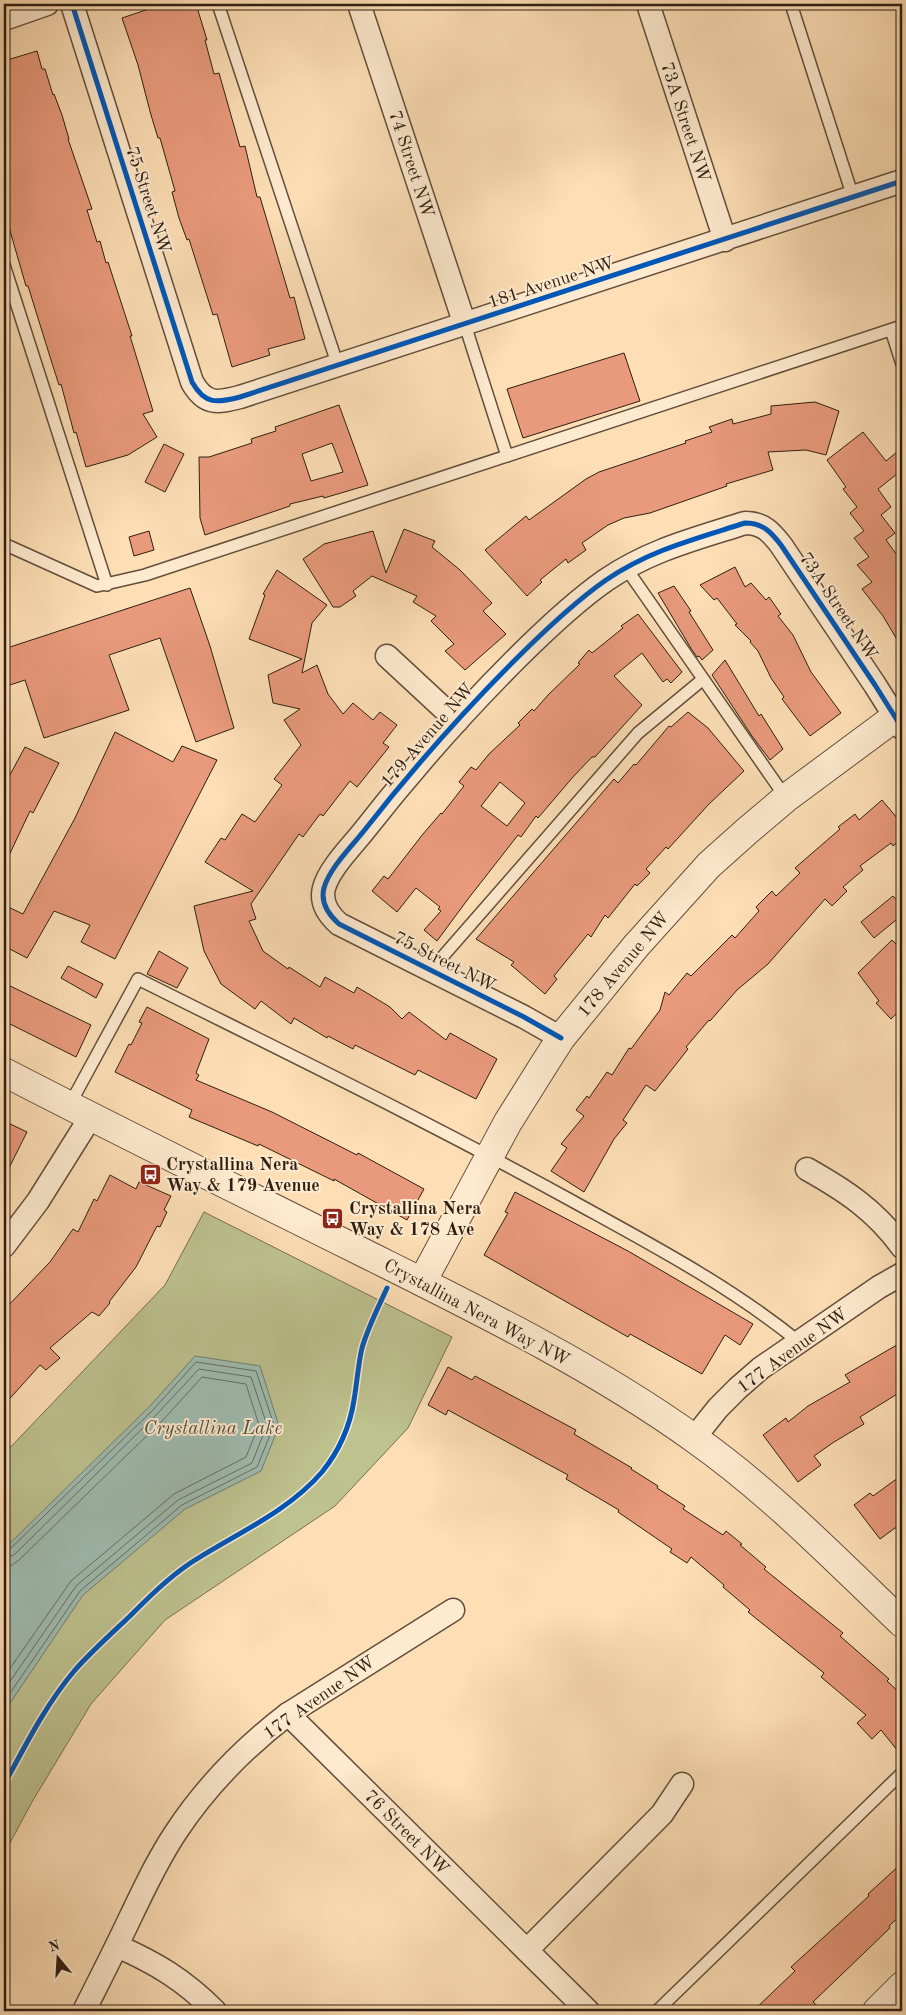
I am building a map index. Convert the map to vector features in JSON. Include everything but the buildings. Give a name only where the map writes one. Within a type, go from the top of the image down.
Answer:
[{"type":"street","points":[[4,19],[47,4]]},
{"type":"street","name":"75 Street NW","points":[[72,4],[192,382],[206,400]]},
{"type":"street","name":"74 Street NW","points":[[359,4],[465,325]]},
{"type":"street","name":"73A Street NW","points":[[648,4],[725,240]]},
{"type":"street","name":"181 Avenue NW","points":[[206,400],[223,401],[240,397],[902,182]]},
{"type":"street","name":"179 Avenue NW","points":[[324,902],[324,889],[330,876],[379,811],[493,682],[553,623],[605,581],[664,548],[745,524],[754,523],[765,527]]},
{"type":"street","name":"73A Street NW","points":[[765,527],[787,553],[900,719]]},
{"type":"street","points":[[387,656],[457,721]]},
{"type":"street","name":"178 Avenue NW","points":[[422,1282],[508,1122],[562,1038],[636,946],[709,866],[786,798],[900,719]]},
{"type":"street","name":"75 Street NW","points":[[324,902],[329,914],[339,924],[562,1038]]},
{"type":"street","name":"Crystallina Nera Way NW","points":[[4,1072],[80,1112],[422,1282],[605,1380],[694,1438],[737,1470],[898,1612]]},
{"type":"street","points":[[4,1246],[38,1201],[80,1112]]},
{"type":"street","points":[[807,1169],[845,1190],[866,1207],[902,1247]]},
{"type":"street","name":"177 Avenue NW","points":[[694,1438],[738,1388],[761,1368],[879,1287],[902,1274]]},
{"type":"street","name":"177 Avenue NW","points":[[84,2011],[154,1868],[176,1832],[202,1798],[234,1763],[266,1731],[288,1714],[453,1610]]},
{"type":"street","name":"76 Street NW","points":[[288,1714],[588,2011]]},
{"type":"street","points":[[527,1950],[662,1814],[682,1784]]},
{"type":"street","points":[[116,1946],[147,1959],[174,1975],[215,2011]]},
{"type":"street","points":[[876,2011],[902,1986]]},
{"type":"lane","points":[[218,4],[338,366]]},
{"type":"lane","points":[[791,4],[853,197]]},
{"type":"lane","points":[[4,265],[107,585]]},
{"type":"lane","points":[[465,325],[507,456]]},
{"type":"lane","points":[[4,544],[97,586],[107,585],[145,575],[902,326]]},
{"type":"lane","points":[[891,330],[902,364]]},
{"type":"lane","points":[[626,568],[702,680],[786,798]]},
{"type":"lane","points":[[430,970],[638,733],[702,680]]},
{"type":"lane","points":[[80,1112],[138,979],[490,1155],[685,1263],[768,1317],[799,1342]]},
{"type":"lane","points":[[657,2011],[902,1773]]},
{"type":"green space","points":[[204,1212],[452,1337],[408,1428],[335,1506],[165,1620],[91,1704],[32,1802],[4,1854],[4,1454],[165,1285]]},
{"type":"water","name":"Crystallina Lake","points":[[195,1356],[260,1366],[279,1426],[261,1471],[185,1509],[83,1595],[4,1712],[4,1549],[150,1406]]},
{"type":"cycle path","points":[[72,4],[192,382],[202,395],[212,400],[218,401],[240,397],[902,181]]},
{"type":"cycle path","points":[[561,1038],[524,1017],[339,924],[326,908],[323,899],[324,888],[335,866],[418,765],[495,680],[559,618],[606,580],[639,561],[673,546],[745,523],[751,523],[770,532],[781,545],[902,728]]},
{"type":"cycle path","points":[[4,1785],[36,1726],[64,1683],[95,1649],[173,1576],[206,1553],[293,1500],[322,1472],[334,1456],[347,1429],[362,1348],[387,1288]]},
{"type":"place","name":"Crystallina Nera Way & 179 Avenue","points":[[150,1174]]},
{"type":"place","name":"Crystallina Nera Way & 178 Ave","points":[[333,1218]]}]
